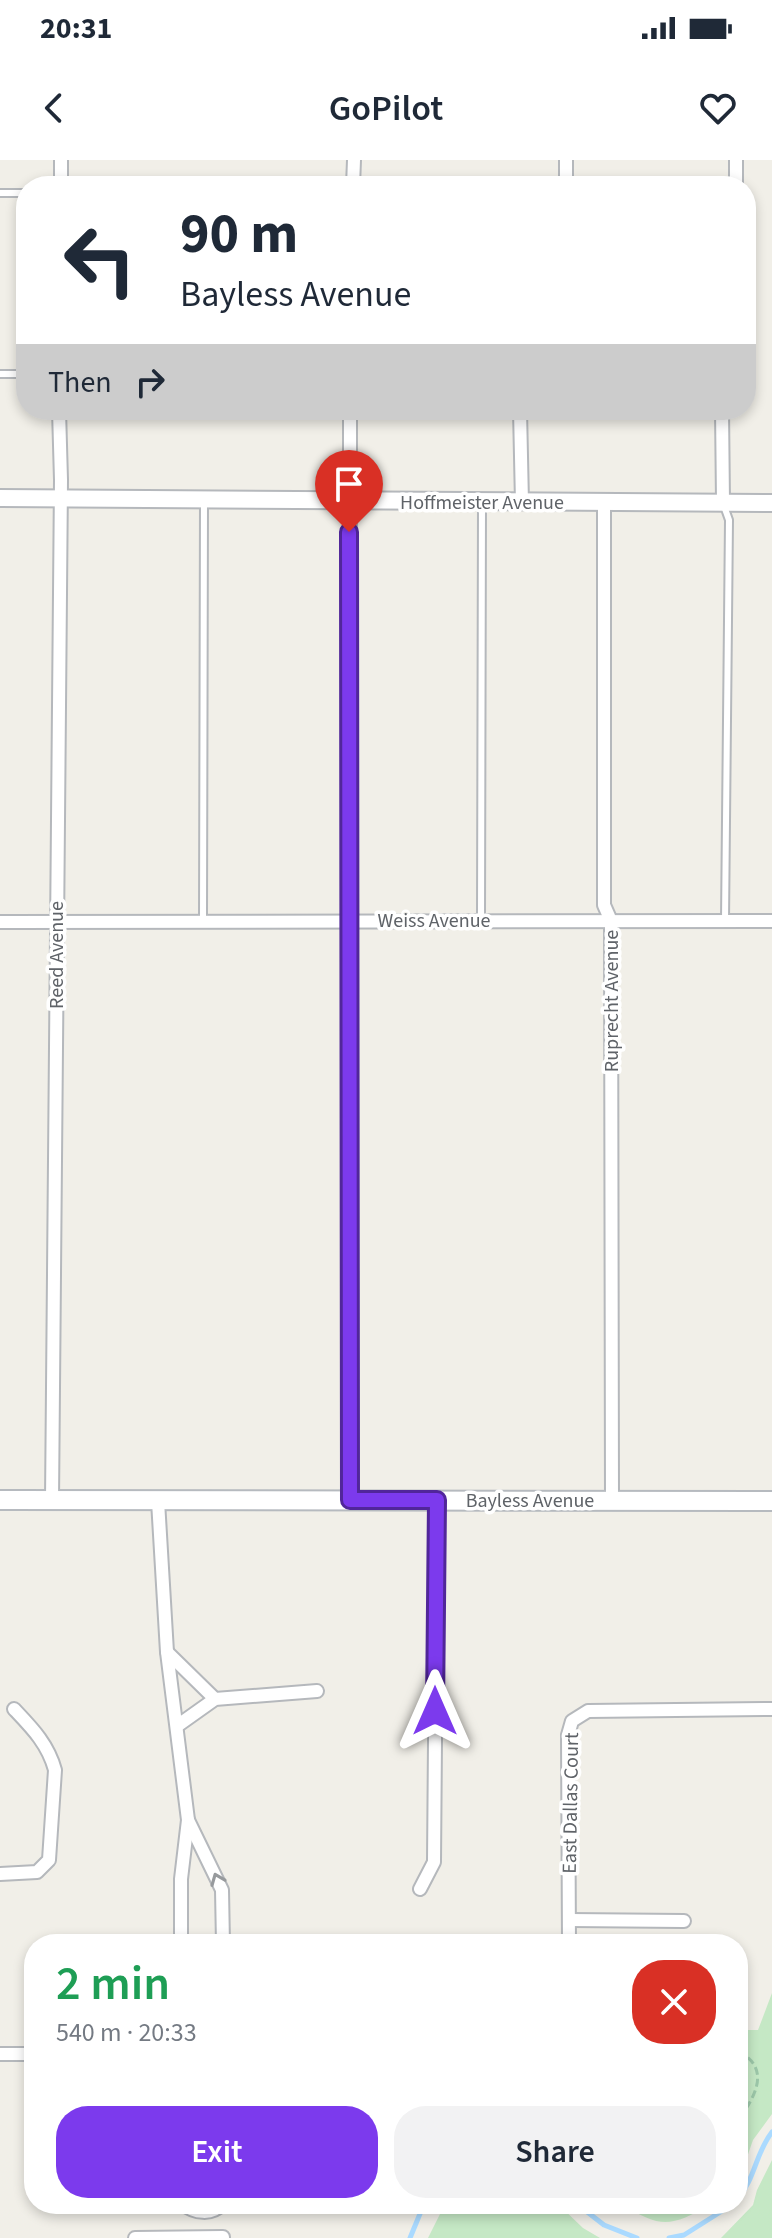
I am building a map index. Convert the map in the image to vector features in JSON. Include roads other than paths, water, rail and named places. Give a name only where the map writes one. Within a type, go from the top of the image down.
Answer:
[{"type":"main road","name":"Bayless Avenue","points":[[0,1500],[772,1501]]},
{"type":"street","name":"Reed Avenue","points":[[52,1501],[59,420]]},
{"type":"street","points":[[350,420],[350,1500]]},
{"type":"street","points":[[520,420],[522,503]]},
{"type":"street","points":[[722,420],[723,502]]},
{"type":"street","name":"Hoffmeister Avenue","points":[[0,498],[772,503]]},
{"type":"street","name":"Ruprecht Avenue","points":[[604,502],[604,905],[611,921],[612,1500]]},
{"type":"street","name":"Weiss Avenue","points":[[0,922],[772,921]]},
{"type":"street","points":[[420,1889],[434,1862],[437,1500]]},
{"type":"street","points":[[158,1501],[167,1652],[188,1820],[181,1879],[181,1934]]},
{"type":"street","points":[[167,1652],[215,1699]]},
{"type":"street","points":[[177,1726],[215,1699],[317,1691]]},
{"type":"street","points":[[0,1874],[29,1874],[45,1867],[51,1852],[55,1770],[48,1748],[14,1709]]},
{"type":"street","name":"East Dallas Court","points":[[569,1934],[568,1735],[572,1721],[588,1711],[772,1709]]},
{"type":"street","points":[[188,1820],[222,1890],[223,1934]]},
{"type":"street","points":[[569,1920],[684,1921]]},
{"type":"street","points":[[0,2054],[24,2054]]},
{"type":"street","points":[[135,2238],[223,2237]]},
{"type":"lane","points":[[203,923],[204,500]]},
{"type":"lane","points":[[723,502],[729,520],[725,921]]},
{"type":"lane","points":[[481,920],[482,503]]},
{"type":"waterway","points":[[748,2182],[772,2132]]},
{"type":"waterway","points":[[410,2238],[420,2214]]},
{"type":"waterway","points":[[590,2214],[604,2225],[637,2238]]},
{"type":"waterway","points":[[669,2238],[684,2235],[717,2214]]}]
